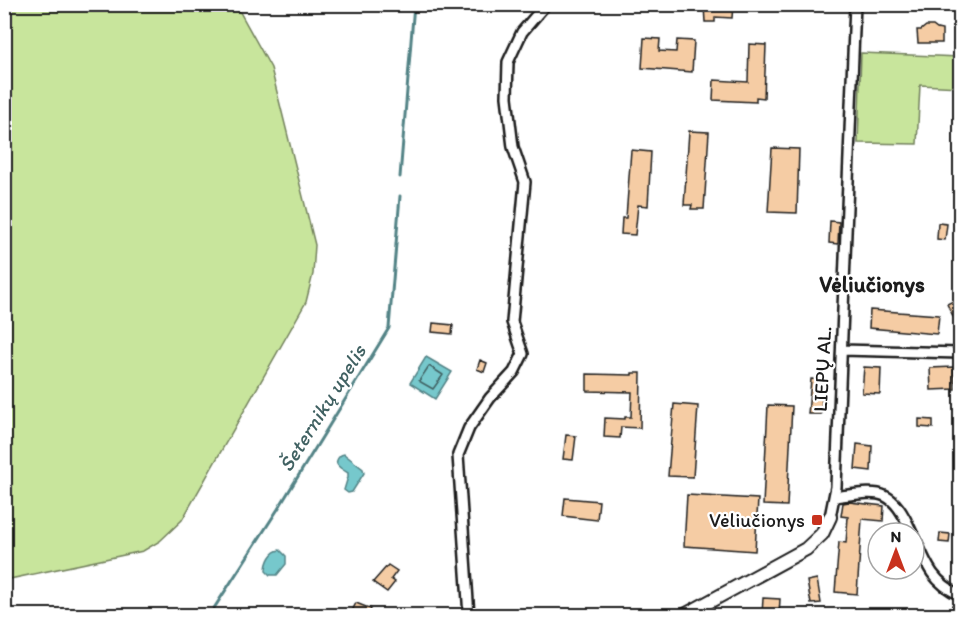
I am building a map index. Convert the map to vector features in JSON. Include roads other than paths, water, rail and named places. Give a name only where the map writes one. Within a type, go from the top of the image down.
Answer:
[{"type":"main road","name":"LIEPŲ AL.","points":[[682,615],[806,549],[822,534],[830,517]]},
{"type":"street","points":[[469,615],[458,455],[469,428],[490,398],[514,372],[523,354],[512,322],[525,182],[513,147],[507,97],[508,62],[522,32],[546,4]]},
{"type":"street","name":"LIEPŲ AL.","points":[[830,517],[834,497],[842,350],[855,4]]},
{"type":"street","points":[[842,350],[960,353]]},
{"type":"street","points":[[834,497],[879,494],[889,498],[903,511],[907,521]]},
{"type":"street","points":[[926,562],[939,582],[960,595]]},
{"type":"water","points":[[426,357],[452,372],[435,399],[410,383]]},
{"type":"water","points":[[344,454],[363,469],[364,473],[352,492],[348,493],[344,490],[348,473],[337,463],[338,458]]},
{"type":"water","points":[[280,550],[286,556],[286,564],[277,575],[270,575],[266,571],[268,561],[274,552]]},
{"type":"waterway","name":"Šeternikų upelis","points":[[400,177],[414,4]]},
{"type":"waterway","name":"Šeternikų upelis","points":[[209,616],[278,509],[389,328],[400,196]]},
{"type":"place","name":"Vėliučionys","points":[[817,520]]},
{"type":"district","name":"Vėliučionys","points":[[872,284]]}]
